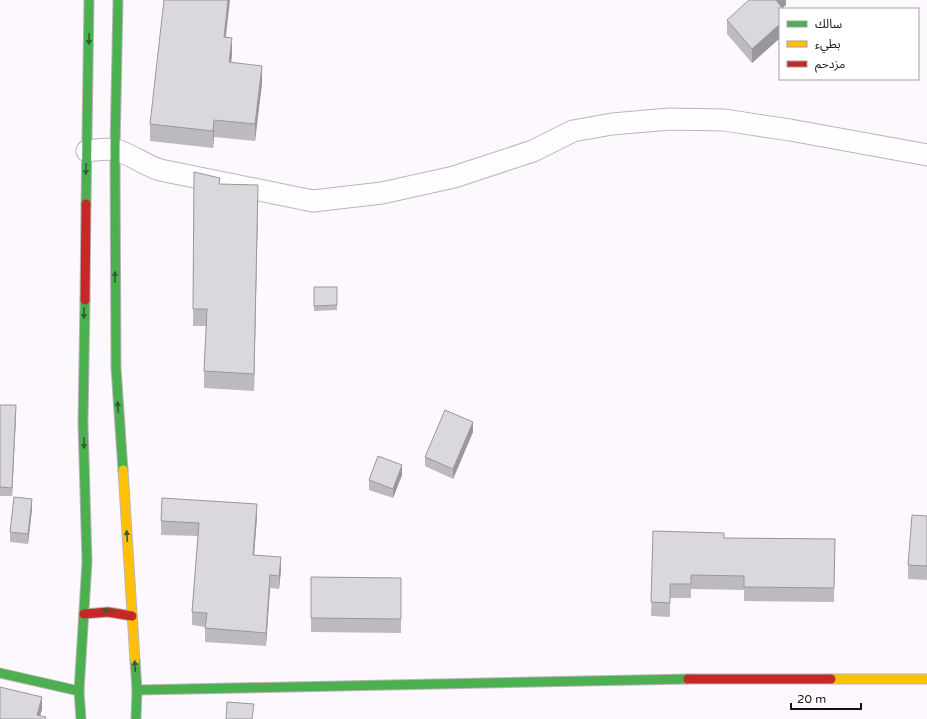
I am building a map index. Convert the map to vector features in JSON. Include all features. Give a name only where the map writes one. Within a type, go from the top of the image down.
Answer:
[{"type":"main road","points":[[82,719],[79,691],[87,562],[87,151],[89,0]]},
{"type":"main road","points":[[118,0],[112,368],[132,616],[137,690],[136,719]]},
{"type":"main road","points":[[84,614],[101,610],[114,611],[132,616]]},
{"type":"main road","points":[[0,673],[79,691]]},
{"type":"main road","points":[[137,690],[654,680],[927,679]]},
{"type":"street","points":[[87,151],[115,150],[129,155],[148,166],[160,170],[313,200],[382,193],[454,177],[533,151],[573,131],[612,124],[670,119],[724,120],[790,130],[927,155]]},
{"type":"building","points":[[164,0],[228,0],[224,37],[232,38],[229,62],[262,66],[255,124],[214,120],[213,131],[150,124]]},
{"type":"building","points":[[749,0],[776,0],[782,8],[779,8],[779,25],[752,49],[727,20]]},
{"type":"building","points":[[194,172],[220,178],[219,184],[258,185],[254,374],[204,371],[207,309],[193,309]]},
{"type":"building","points":[[314,287],[337,287],[337,305],[314,306]]},
{"type":"building","points":[[0,405],[16,405],[12,488],[0,487]]},
{"type":"building","points":[[445,410],[473,422],[453,469],[425,457]]},
{"type":"building","points":[[378,456],[402,465],[393,489],[369,480]]},
{"type":"building","points":[[14,497],[32,499],[28,534],[10,532]]},
{"type":"building","points":[[162,498],[257,504],[253,555],[281,557],[279,576],[270,575],[266,633],[205,628],[207,613],[192,612],[199,523],[161,521]]},
{"type":"building","points":[[912,515],[927,516],[927,566],[908,565]]},
{"type":"building","points":[[653,531],[724,533],[724,538],[835,539],[834,588],[744,587],[744,576],[691,575],[691,584],[670,584],[670,603],[651,602]]},
{"type":"building","points":[[311,577],[401,578],[401,619],[311,618]]},
{"type":"building","points":[[0,687],[42,697],[37,715],[46,717],[45,719],[0,719]]},
{"type":"building","points":[[227,702],[254,704],[252,719],[226,719]]},
{"type":"traffic: fast","points":[[86,204],[89,0]]},
{"type":"traffic: fast","points":[[118,0],[115,150],[116,368],[123,470]]},
{"type":"traffic: fast","points":[[81,719],[79,691],[87,562],[83,423],[85,300]]},
{"type":"traffic: fast","points":[[135,660],[137,690],[136,719]]},
{"type":"traffic: fast","points":[[0,673],[79,691]]},
{"type":"traffic: fast","points":[[137,690],[688,679]]},
{"type":"traffic: slow","points":[[123,470],[135,660]]},
{"type":"traffic: slow","points":[[831,679],[927,679]]},
{"type":"traffic: jam","points":[[85,300],[86,204]]},
{"type":"traffic: jam","points":[[84,614],[108,612],[132,616]]},
{"type":"traffic: jam","points":[[688,679],[831,679]]}]
